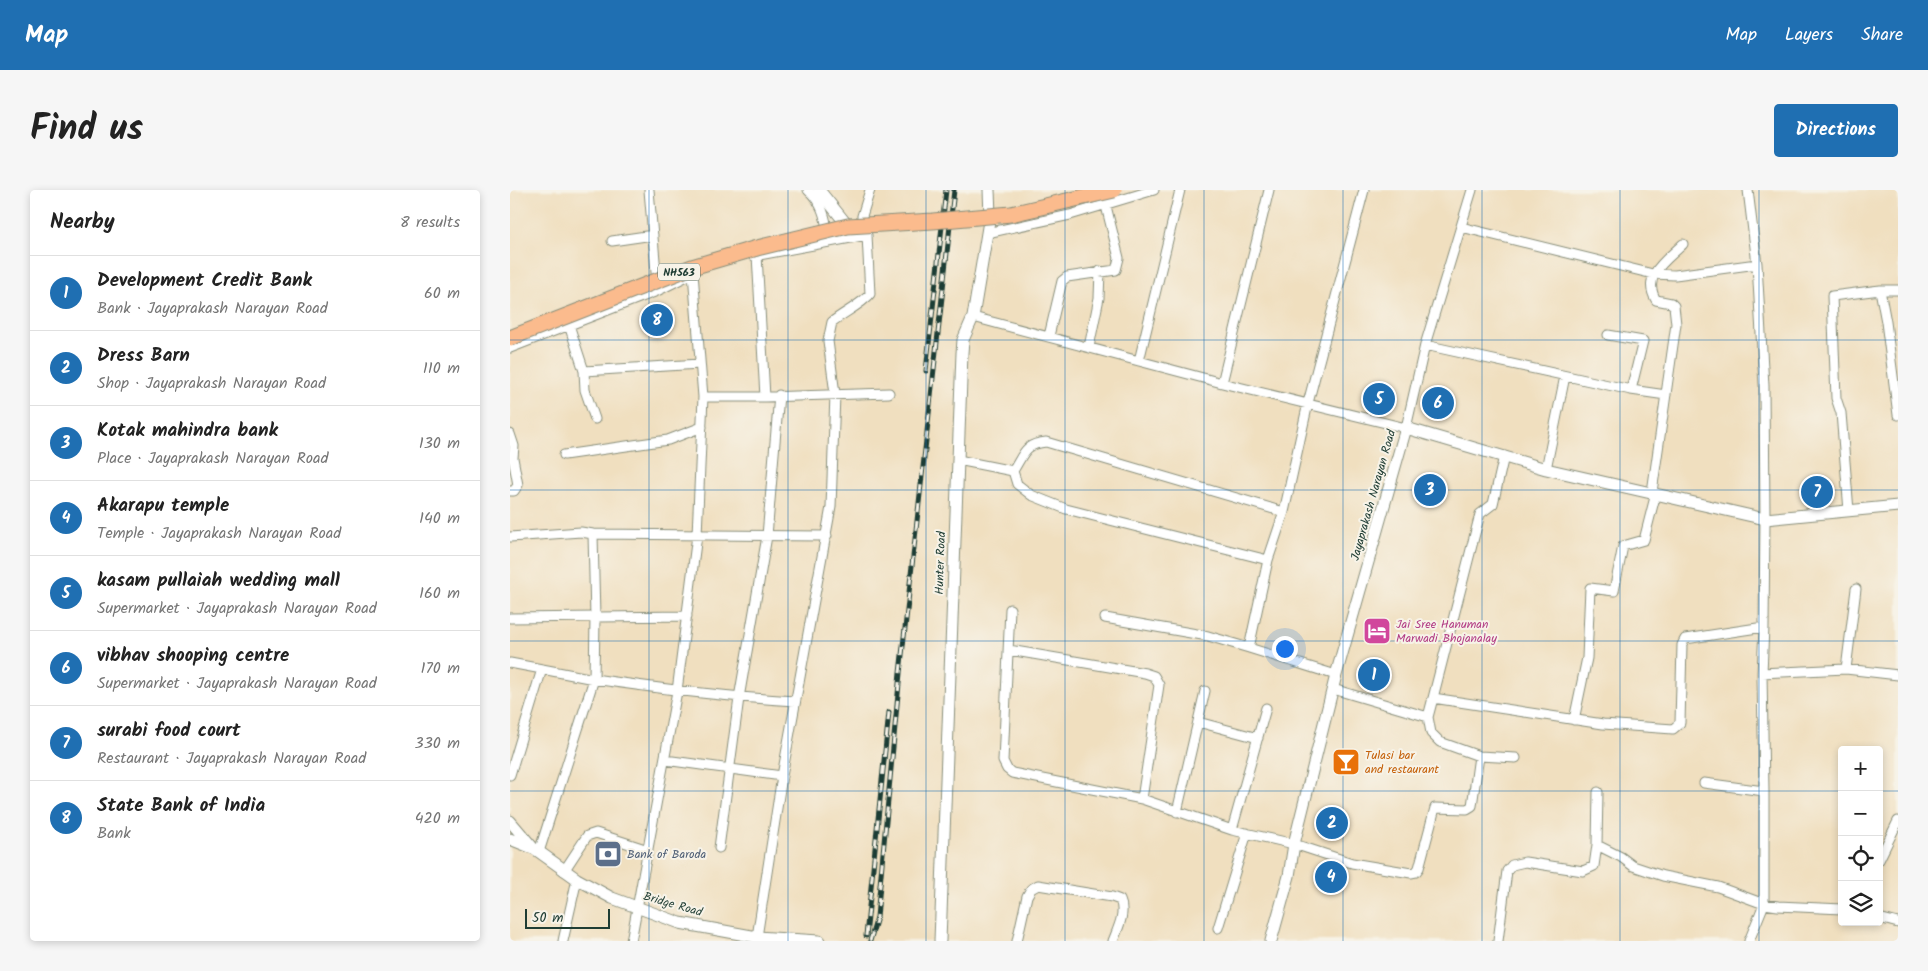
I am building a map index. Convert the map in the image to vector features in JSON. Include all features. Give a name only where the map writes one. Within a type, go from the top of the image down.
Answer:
[{"type":"highway","name":"NH563","points":[[510,338],[692,267],[757,248],[848,226],[1011,214],[1114,190]]},
{"type":"street","points":[[649,190],[657,291]]},
{"type":"street","points":[[808,190],[818,200],[824,211],[829,243]]},
{"type":"street","points":[[819,190],[848,226]]},
{"type":"street","points":[[867,235],[860,230],[870,190]]},
{"type":"street","name":"Hunter Road","points":[[940,941],[963,340],[973,317],[990,214],[989,190]]},
{"type":"street","points":[[1049,336],[1062,281],[1067,277],[1116,270],[1119,258],[1102,190]]},
{"type":"street","points":[[986,233],[1060,218],[1106,205],[1139,192],[1154,190]]},
{"type":"street","points":[[1139,361],[1180,190]]},
{"type":"street","points":[[1222,383],[1269,190]]},
{"type":"street","points":[[1248,648],[1268,560],[1284,512],[1308,403],[1364,190]]},
{"type":"street","points":[[973,317],[1222,383],[1406,428],[1425,345],[1472,190]]},
{"type":"street","points":[[1748,190],[1757,264],[1764,386],[1765,519],[1762,674],[1764,904],[1749,941]]},
{"type":"street","points":[[1460,227],[1653,274],[1675,275],[1757,264]]},
{"type":"street","points":[[612,241],[653,235]]},
{"type":"street","points":[[510,348],[657,291],[693,273],[757,255],[867,235]]},
{"type":"street","points":[[757,939],[782,776],[831,507],[835,394],[829,336],[832,322],[853,306],[861,303],[870,294],[867,235]]},
{"type":"street","points":[[1574,720],[1587,658],[1590,588],[1614,591],[1623,546],[1644,540],[1654,492],[1676,324],[1676,310],[1674,306],[1671,303],[1656,300],[1650,291],[1653,274],[1683,244]]},
{"type":"street","points":[[757,255],[765,396]]},
{"type":"street","points":[[1089,347],[1099,298],[1100,271]]},
{"type":"street","points":[[631,941],[677,691],[696,534],[703,397],[693,273]]},
{"type":"street","points":[[1849,511],[1841,413],[1836,398],[1832,296],[1880,290],[1898,290]]},
{"type":"street","points":[[1880,290],[1898,414]]},
{"type":"street","points":[[569,325],[584,371],[586,390],[595,418]]},
{"type":"street","points":[[1608,335],[1643,341],[1630,390]]},
{"type":"street","points":[[1425,345],[1630,390],[1666,395]]},
{"type":"street","points":[[584,371],[700,364]]},
{"type":"street","points":[[1546,469],[1564,376]]},
{"type":"street","points":[[703,397],[889,394]]},
{"type":"street","points":[[719,848],[739,698],[767,536],[779,395]]},
{"type":"street","points":[[564,455],[668,440],[702,427]]},
{"type":"street","name":"Jayaprakash Narayan Road","points":[[1271,941],[1289,876],[1294,844],[1332,689],[1406,428],[1546,469],[1654,492],[1765,519],[1898,506]]},
{"type":"street","points":[[510,434],[514,446],[513,458],[518,485],[514,491],[510,491]]},
{"type":"street","points":[[1268,560],[1066,509],[1031,495],[1017,484],[1013,471],[1028,446],[1034,443],[1046,442],[1284,512]]},
{"type":"street","points":[[1504,456],[1493,504],[1480,514],[1474,533],[1428,717],[1431,733],[1440,742],[1479,756],[1516,758]]},
{"type":"street","points":[[958,460],[1013,471]]},
{"type":"street","points":[[510,536],[581,532],[593,534],[827,536]]},
{"type":"street","points":[[537,850],[594,679],[593,534]]},
{"type":"street","points":[[1846,669],[1856,589]]},
{"type":"street","points":[[1010,609],[1003,761],[1007,769],[1012,773],[1142,800],[1232,830],[1294,844],[1352,863],[1411,874],[1419,868],[1434,808],[1468,809],[1472,806],[1479,756]]},
{"type":"street","points":[[510,618],[687,616]]},
{"type":"street","points":[[1105,618],[1208,636],[1336,675]]},
{"type":"street","points":[[1434,698],[1603,724],[1673,729],[1680,723],[1682,645],[1685,640],[1764,627]]},
{"type":"street","points":[[1009,650],[1154,676],[1159,685],[1142,800]]},
{"type":"street","points":[[510,663],[594,679],[677,691],[739,698],[795,701]]},
{"type":"street","points":[[510,775],[542,669]]},
{"type":"street","points":[[1762,674],[1846,669],[1898,675]]},
{"type":"street","points":[[1332,689],[1428,717]]},
{"type":"street","points":[[1177,812],[1205,691]]},
{"type":"street","points":[[1232,830],[1266,708]]},
{"type":"street","points":[[1198,722],[1258,738]]},
{"type":"street","points":[[665,760],[782,776]]},
{"type":"street","points":[[1704,783],[1764,791]]},
{"type":"street","points":[[1498,941],[1508,871],[1512,865],[1525,862],[1583,871],[1589,870],[1594,866],[1597,845],[1598,792]]},
{"type":"street","name":"Bridge Road","points":[[510,820],[537,850],[564,871],[612,898],[680,923],[757,939],[819,941]]},
{"type":"street","points":[[1883,852],[1898,821]]},
{"type":"street","points":[[564,871],[587,836],[596,833],[648,850]]},
{"type":"street","points":[[1218,928],[1247,834]]},
{"type":"street","name":"Bridge Road","points":[[510,839],[537,850]]},
{"type":"street","points":[[1597,845],[1621,857],[1633,866],[1664,876],[1718,887],[1764,904],[1838,908]]},
{"type":"street","points":[[563,941],[577,879]]},
{"type":"street","points":[[1017,941],[1027,896],[1031,889],[1038,885],[1112,897],[1120,900],[1123,907],[1122,916],[1113,941]]},
{"type":"street","points":[[1883,919],[1898,923]]},
{"type":"railway","points":[[926,371],[946,190]]},
{"type":"railway","points":[[870,941],[877,917],[900,673],[954,190]]},
{"type":"railway","points":[[866,936],[889,712]]},
{"type":"place","name":"State Bank of India","points":[[657,320]]},
{"type":"place","name":"kasam pullaiah wedding mall","points":[[1379,399]]},
{"type":"place","name":"vibhav shooping centre","points":[[1438,403]]},
{"type":"place","name":"Kotak mahindra bank","points":[[1430,490]]},
{"type":"place","name":"surabi food court","points":[[1817,492]]},
{"type":"place","name":"Jai Sree Hanuman Marwadi Bhojanalay","points":[[1377,631]]},
{"type":"place","name":"Development Credit Bank","points":[[1374,675]]},
{"type":"place","name":"Tulasi bar and restaurant","points":[[1346,762]]},
{"type":"place","name":"Dress Barn","points":[[1332,823]]},
{"type":"place","name":"Bank of Baroda","points":[[608,854]]},
{"type":"place","name":"Akarapu temple","points":[[1331,877]]}]
